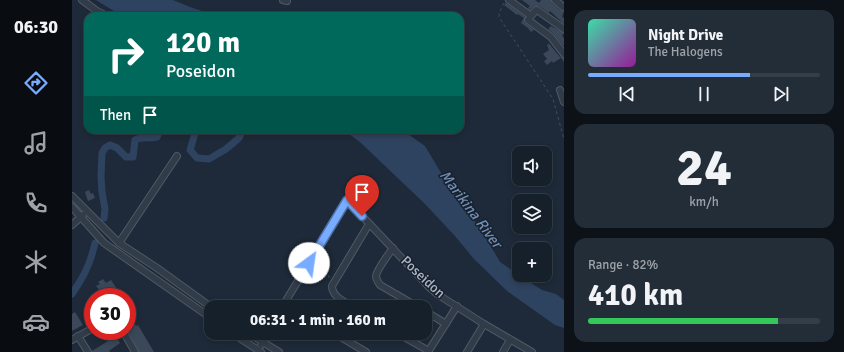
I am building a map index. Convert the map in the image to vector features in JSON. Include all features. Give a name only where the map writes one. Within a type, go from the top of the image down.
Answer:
[{"type":"street","points":[[82,0],[99,12]]},
{"type":"street","points":[[509,0],[551,37],[564,54]]},
{"type":"street","points":[[555,0],[563,7]]},
{"type":"street","points":[[529,19],[537,10],[564,29]]},
{"type":"street","points":[[560,90],[564,102]]},
{"type":"street","points":[[119,243],[177,156]]},
{"type":"street","points":[[286,300],[355,188]]},
{"type":"street","points":[[72,196],[119,243],[204,302]]},
{"type":"street","name":"Poseidon","points":[[347,200],[429,287],[484,324],[532,352]]},
{"type":"street","points":[[72,207],[104,243],[204,313]]},
{"type":"street","points":[[72,225],[88,212]]},
{"type":"street","points":[[341,300],[333,293],[332,286],[370,224]]},
{"type":"street","points":[[393,248],[379,268],[376,276],[380,285],[406,300]]},
{"type":"street","points":[[408,340],[428,352],[457,306]]},
{"type":"street","points":[[432,315],[446,324]]},
{"type":"street","points":[[467,352],[484,324]]},
{"type":"street","points":[[72,340],[84,333]]},
{"type":"street","points":[[78,336],[88,352]]},
{"type":"street","points":[[129,340],[136,352]]},
{"type":"street","points":[[243,340],[260,351],[263,342]]},
{"type":"street","points":[[260,340],[279,352]]},
{"type":"street","points":[[346,340],[366,352]]},
{"type":"street","points":[[503,352],[510,340]]},
{"type":"path","points":[[506,0],[499,13],[499,17],[554,98],[564,139]]},
{"type":"path","points":[[309,263],[335,280]]},
{"type":"water","points":[[96,0],[173,0],[205,12],[116,12]]},
{"type":"water","points":[[349,134],[408,134],[425,146],[453,193],[480,228],[500,262],[512,270],[512,282],[530,282],[542,290],[556,294],[564,300],[564,328],[555,325],[507,291],[474,259],[425,204],[361,143]]},
{"type":"building","points":[[522,0],[535,0],[539,3],[541,0],[551,0],[552,3],[560,10],[564,11],[562,17],[564,18],[564,24],[550,11],[549,13],[539,6],[534,6],[530,10],[528,8],[530,6]]},
{"type":"building","points":[[506,3],[525,17],[524,22],[534,30],[531,32],[521,23],[524,18],[518,14],[517,15],[504,5]]},
{"type":"building","points":[[551,26],[564,33],[562,36],[564,38],[564,47],[548,29]]},
{"type":"building","points":[[546,40],[560,57],[564,58],[564,62],[561,58],[553,63],[552,61],[547,65],[544,61],[547,59],[543,54],[549,50],[547,45],[549,44]]},
{"type":"building","points":[[89,190],[91,194],[93,193],[95,198],[88,201],[85,192]]},
{"type":"building","points":[[103,279],[106,283],[111,280],[116,288],[98,288],[96,286],[100,284],[98,282]]},
{"type":"building","points":[[75,312],[83,325],[72,331],[72,314]]},
{"type":"building","points":[[138,325],[154,352],[139,352],[133,340],[136,340],[136,326]]},
{"type":"building","points":[[110,340],[118,340],[120,343],[109,351],[110,352],[92,351]]},
{"type":"waterway","points":[[104,218],[105,209],[101,177],[102,153],[105,148],[110,145],[117,148],[126,157],[133,157],[135,140],[140,138],[157,137],[158,134]]},
{"type":"waterway","points":[[195,134],[190,150],[197,158],[209,159],[226,149],[239,138],[241,134]]},
{"type":"waterway","points":[[72,294],[86,270],[95,243]]},
{"type":"route","points":[[309,263],[347,200],[362,216]]},
{"type":"water label","name":"Marikina River","points":[[471,209]]}]
